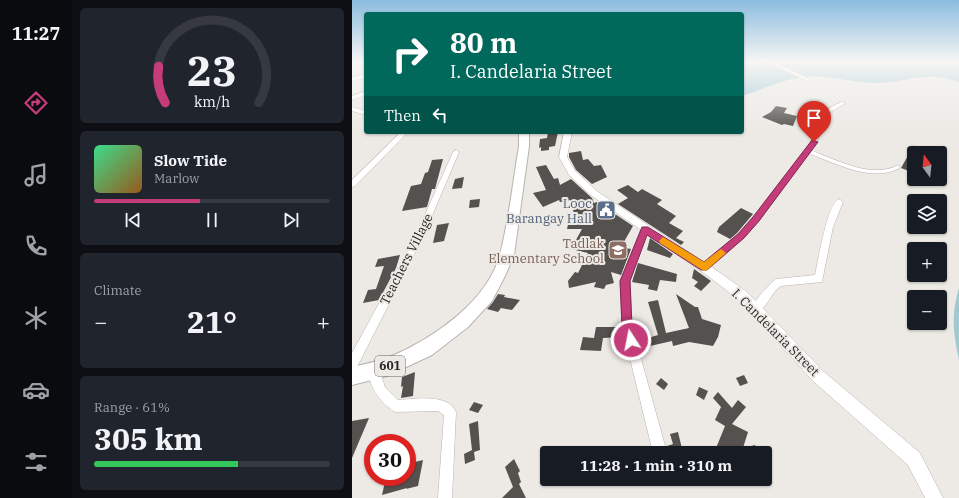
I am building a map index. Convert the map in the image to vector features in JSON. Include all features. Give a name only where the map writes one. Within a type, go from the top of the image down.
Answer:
[{"type":"main road","name":"601","points":[[352,376],[387,367],[426,349],[462,322],[486,296],[498,276],[507,255],[524,146],[524,134]]},
{"type":"street","points":[[352,98],[364,94]]},
{"type":"street","points":[[704,267],[741,236],[756,219],[814,142],[824,113],[843,103]]},
{"type":"street","points":[[352,109],[364,112]]},
{"type":"street","points":[[352,184],[403,134]]},
{"type":"street","name":"I. Candelaria Street","points":[[568,134],[563,156],[572,174],[595,194],[645,229],[704,267],[743,296],[818,376],[914,459],[934,498]]},
{"type":"street","name":"Teachers Village","points":[[352,365],[419,237],[456,152]]},
{"type":"street","points":[[755,309],[768,295],[774,285],[779,282],[818,279],[829,227],[839,202]]},
{"type":"street","points":[[645,229],[625,281],[627,326],[658,446]]},
{"type":"street","points":[[374,370],[380,391],[396,406],[440,405],[450,412],[445,498]]},
{"type":"lane","points":[[808,151],[866,171],[883,174],[898,167]]},
{"type":"water","points":[[744,85],[772,85],[744,95]]},
{"type":"water","points":[[959,288],[959,360],[955,341],[954,315],[956,297]]},
{"type":"building","points":[[776,106],[787,108],[784,113],[797,116],[793,126],[782,125],[762,117],[771,112]]},
{"type":"building","points":[[548,134],[558,134],[555,146],[549,147],[549,150],[541,151],[541,147],[539,148],[540,139],[547,138]]},
{"type":"building","points":[[581,151],[583,160],[588,159],[594,166],[601,165],[607,177],[592,184],[576,170],[569,157],[569,153]]},
{"type":"building","points":[[907,157],[907,170],[901,168]]},
{"type":"building","points":[[443,159],[435,189],[432,189],[427,207],[402,211],[411,186],[421,184],[425,173],[428,172],[432,160]]},
{"type":"building","points":[[546,165],[554,179],[558,178],[560,185],[571,179],[592,198],[594,203],[597,202],[633,226],[621,247],[631,249],[621,275],[611,272],[614,283],[606,285],[604,289],[594,287],[596,282],[569,288],[568,281],[575,272],[578,273],[588,253],[571,249],[582,229],[567,229],[569,220],[576,220],[570,200],[560,202],[559,200],[543,207],[533,193],[546,190],[536,167]]},
{"type":"building","points":[[464,177],[462,188],[452,189],[455,179]]},
{"type":"building","points":[[628,185],[638,192],[642,189],[662,200],[657,204],[676,216],[669,223],[683,231],[676,238],[684,242],[681,245],[618,204],[628,198],[617,190]]},
{"type":"building","points":[[480,199],[479,207],[469,208],[470,200]]},
{"type":"building","points":[[741,208],[753,214],[737,233],[730,239],[717,232],[719,227]]},
{"type":"building","points":[[449,223],[444,241],[433,243],[437,225]]},
{"type":"building","points":[[650,238],[673,254],[670,258],[647,250]]},
{"type":"building","points":[[400,255],[396,268],[379,300],[363,303],[368,290],[376,289],[384,266],[375,267],[378,259]]},
{"type":"building","points":[[638,263],[677,274],[676,282],[660,280],[657,291],[648,289],[649,285],[632,282]]},
{"type":"building","points":[[694,269],[711,281],[701,291],[694,286],[698,282],[692,278]]},
{"type":"building","points":[[498,294],[505,295],[504,297],[520,300],[512,310],[501,308],[498,312],[487,309]]},
{"type":"building","points":[[676,294],[695,307],[698,307],[702,319],[721,325],[718,337],[713,346],[689,342],[673,346],[672,341],[650,346],[648,338],[658,335],[648,302],[658,300],[666,333],[689,328]]},
{"type":"building","points":[[596,327],[621,327],[621,337],[603,338],[601,351],[580,350],[583,337],[594,338]]},
{"type":"building","points":[[415,372],[413,396],[401,398],[403,386],[401,387],[402,377]]},
{"type":"building","points":[[744,375],[748,383],[740,386],[736,378]]},
{"type":"building","points":[[661,378],[668,384],[664,390],[656,384]]},
{"type":"building","points":[[699,387],[708,391],[704,400],[696,395]]},
{"type":"building","points":[[718,392],[732,408],[738,400],[746,407],[732,424],[748,432],[744,446],[717,446],[725,426],[715,420],[721,407],[713,398]]},
{"type":"building","points":[[474,402],[483,405],[478,413],[469,410]]},
{"type":"building","points":[[369,418],[352,458],[352,421]]},
{"type":"building","points":[[478,421],[480,450],[474,452],[475,460],[465,464],[464,454],[472,450],[469,424]]},
{"type":"building","points":[[678,432],[681,446],[667,446],[673,444],[670,434]]},
{"type":"building","points":[[514,459],[520,471],[518,473],[521,482],[519,484],[526,498],[502,498],[513,487],[505,467]]},
{"type":"building","points":[[423,460],[418,486],[382,495],[384,486],[416,486],[416,462]]},
{"type":"slow traffic","points":[[663,241],[704,267],[721,253]]},
{"type":"place","name":"Looc Barangay Hall","points":[[606,210]]},
{"type":"place","name":"Tadlak Elementary School","points":[[618,250]]},
{"type":"route","points":[[631,340],[627,326],[625,281],[645,229],[704,267],[741,236],[756,219],[814,142]]}]
